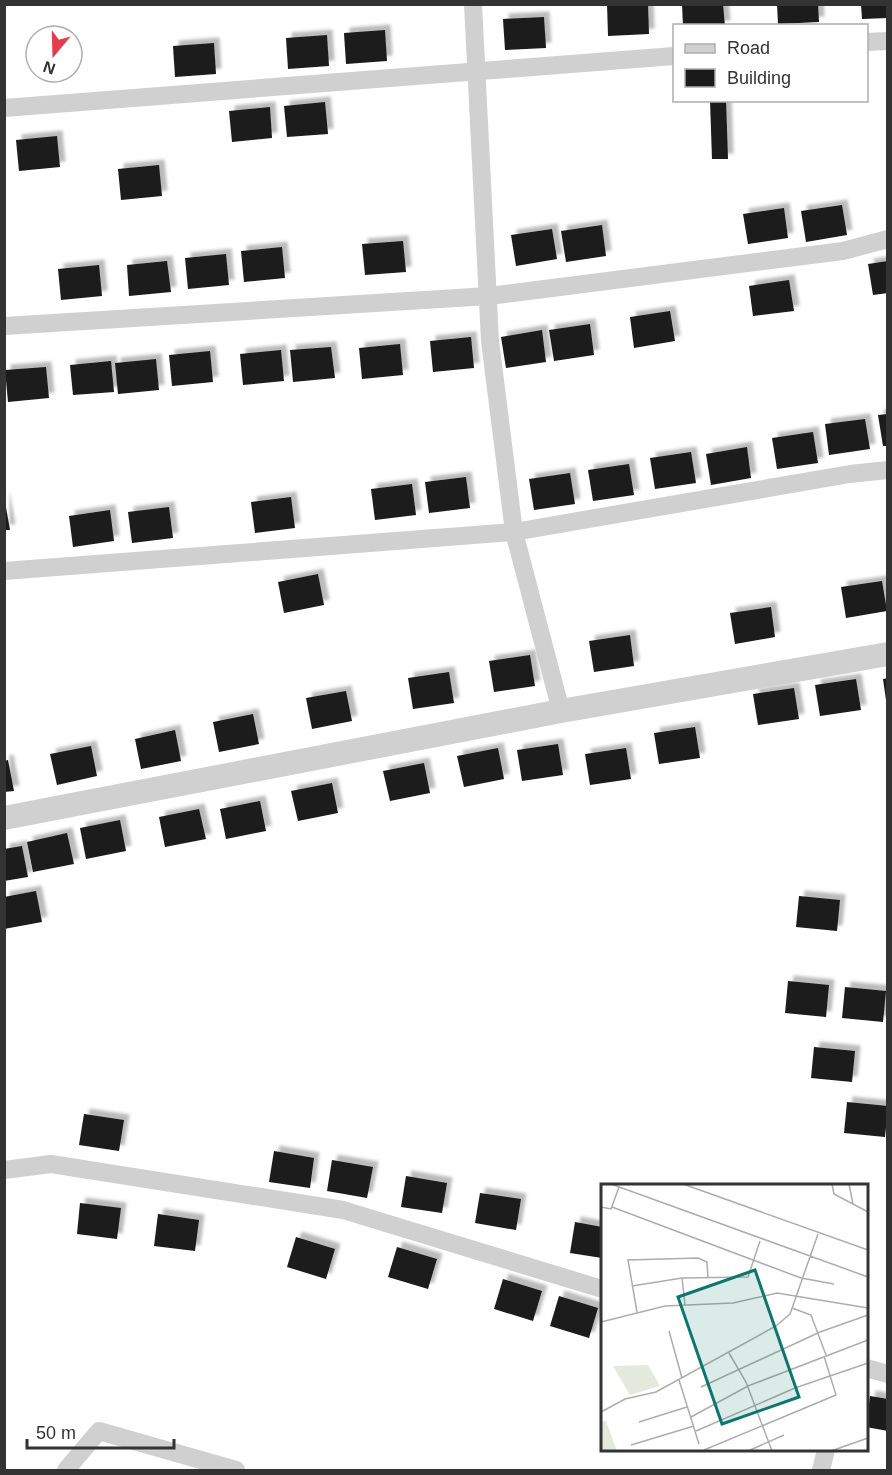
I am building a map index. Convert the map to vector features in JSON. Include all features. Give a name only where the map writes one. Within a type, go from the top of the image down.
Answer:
[{"type":"street","points":[[473,4],[490,341],[514,532],[561,711]]},
{"type":"street","points":[[868,42],[888,41]]},
{"type":"street","points":[[4,108],[673,56]]},
{"type":"street","points":[[4,326],[489,296],[843,251],[888,239]]},
{"type":"street","points":[[4,571],[514,532],[850,474],[888,470]]},
{"type":"street","points":[[4,818],[561,711],[888,654]]},
{"type":"street","points":[[4,1170],[51,1164],[343,1210],[601,1288]]},
{"type":"street","points":[[868,1368],[888,1374]]},
{"type":"street","points":[[66,1470],[99,1431],[236,1470]]},
{"type":"street","points":[[821,1470],[826,1451]]},
{"type":"building","points":[[607,4],[648,4],[649,34],[608,36]]},
{"type":"building","points":[[682,4],[723,4],[725,24],[683,24]]},
{"type":"building","points":[[777,4],[818,4],[819,22],[778,24]]},
{"type":"building","points":[[861,4],[888,4],[888,18],[862,19]]},
{"type":"building","points":[[544,17],[546,48],[505,50],[503,19]]},
{"type":"building","points":[[385,30],[387,61],[346,64],[344,33]]},
{"type":"building","points":[[327,35],[329,66],[288,69],[286,38]]},
{"type":"building","points":[[214,43],[216,74],[175,77],[173,46]]},
{"type":"building","points":[[325,102],[328,134],[287,137],[284,106]]},
{"type":"building","points":[[710,102],[726,102],[728,159],[712,159]]},
{"type":"building","points":[[270,107],[272,138],[232,142],[229,111]]},
{"type":"building","points":[[57,136],[60,167],[19,171],[16,140]]},
{"type":"building","points":[[159,165],[162,196],[121,200],[118,169]]},
{"type":"building","points":[[842,205],[847,235],[806,242],[801,211]]},
{"type":"building","points":[[784,208],[788,238],[748,244],[743,214]]},
{"type":"building","points":[[602,225],[606,256],[566,262],[561,231]]},
{"type":"building","points":[[552,229],[557,259],[516,266],[511,235]]},
{"type":"building","points":[[403,241],[406,272],[365,275],[362,244]]},
{"type":"building","points":[[282,247],[285,278],[244,282],[241,251]]},
{"type":"building","points":[[226,254],[229,285],[188,289],[185,258]]},
{"type":"building","points":[[167,261],[171,292],[129,296],[127,265]]},
{"type":"building","points":[[888,261],[888,293],[873,295],[868,264]]},
{"type":"building","points":[[99,265],[102,296],[61,300],[58,269]]},
{"type":"building","points":[[789,280],[794,311],[753,316],[749,286]]},
{"type":"building","points":[[670,311],[675,341],[634,348],[630,317]]},
{"type":"building","points":[[590,324],[594,355],[554,361],[549,330]]},
{"type":"building","points":[[542,330],[546,362],[506,368],[501,337]]},
{"type":"building","points":[[471,337],[474,368],[433,372],[430,341]]},
{"type":"building","points":[[400,344],[403,375],[362,379],[359,348]]},
{"type":"building","points":[[331,347],[335,378],[293,382],[290,350]]},
{"type":"building","points":[[281,350],[284,381],[243,385],[240,354]]},
{"type":"building","points":[[210,351],[213,382],[172,386],[169,355]]},
{"type":"building","points":[[156,359],[159,390],[118,394],[115,363]]},
{"type":"building","points":[[111,361],[114,392],[73,395],[70,365]]},
{"type":"building","points":[[46,367],[49,398],[8,402],[5,370]]},
{"type":"building","points":[[888,414],[888,446],[883,446],[878,415]]},
{"type":"building","points":[[865,419],[870,449],[829,455],[825,424]]},
{"type":"building","points":[[813,432],[818,463],[777,469],[772,438]]},
{"type":"building","points":[[747,447],[751,478],[711,485],[706,454]]},
{"type":"building","points":[[691,452],[696,483],[655,489],[650,458]]},
{"type":"building","points":[[629,464],[634,495],[593,501],[588,470]]},
{"type":"building","points":[[570,473],[575,504],[534,510],[529,479]]},
{"type":"building","points":[[466,477],[470,508],[429,513],[425,482]]},
{"type":"building","points":[[412,484],[416,515],[375,520],[371,489]]},
{"type":"building","points":[[4,496],[10,530],[4,530]]},
{"type":"building","points":[[291,497],[295,528],[255,533],[251,502]]},
{"type":"building","points":[[169,507],[173,538],[132,543],[128,512]]},
{"type":"building","points":[[110,510],[114,541],[73,547],[69,516]]},
{"type":"building","points":[[318,574],[324,605],[284,613],[278,582]]},
{"type":"building","points":[[882,581],[887,611],[846,618],[841,587]]},
{"type":"building","points":[[771,607],[775,637],[735,644],[730,613]]},
{"type":"building","points":[[630,635],[634,666],[594,672],[589,641]]},
{"type":"building","points":[[530,655],[535,686],[494,692],[489,661]]},
{"type":"building","points":[[449,672],[454,703],[413,709],[408,678]]},
{"type":"building","points":[[888,678],[888,699],[886,700],[883,679]]},
{"type":"building","points":[[856,679],[861,710],[820,716],[815,685]]},
{"type":"building","points":[[794,688],[799,719],[758,725],[753,694]]},
{"type":"building","points":[[346,691],[352,721],[312,729],[306,698]]},
{"type":"building","points":[[253,714],[259,744],[219,752],[213,722]]},
{"type":"building","points":[[695,727],[700,758],[659,764],[654,733]]},
{"type":"building","points":[[175,730],[181,761],[141,769],[135,739]]},
{"type":"building","points":[[558,744],[563,775],[522,781],[517,750]]},
{"type":"building","points":[[91,746],[97,776],[57,785],[50,754]]},
{"type":"building","points":[[498,748],[504,779],[464,787],[457,756]]},
{"type":"building","points":[[626,748],[631,779],[590,785],[585,754]]},
{"type":"building","points":[[8,760],[14,791],[4,792],[4,761]]},
{"type":"building","points":[[424,763],[430,793],[390,801],[383,771]]},
{"type":"building","points":[[332,783],[338,813],[298,821],[291,791]]},
{"type":"building","points":[[260,801],[266,831],[226,839],[220,809]]},
{"type":"building","points":[[199,809],[206,839],[165,847],[159,817]]},
{"type":"building","points":[[120,820],[126,851],[86,859],[80,828]]},
{"type":"building","points":[[67,833],[74,864],[33,872],[27,842]]},
{"type":"building","points":[[22,846],[28,877],[4,881],[4,849]]},
{"type":"building","points":[[36,891],[42,922],[4,929],[4,897]]},
{"type":"building","points":[[799,896],[840,900],[837,931],[796,927]]},
{"type":"building","points":[[788,981],[829,985],[826,1017],[785,1013]]},
{"type":"building","points":[[845,987],[886,991],[883,1022],[842,1018]]},
{"type":"building","points":[[814,1047],[855,1051],[852,1082],[811,1078]]},
{"type":"building","points":[[847,1102],[888,1106],[885,1137],[844,1133]]},
{"type":"building","points":[[84,1114],[124,1120],[119,1151],[79,1145]]},
{"type":"building","points":[[274,1151],[314,1158],[310,1188],[269,1182]]},
{"type":"building","points":[[332,1160],[373,1167],[367,1198],[327,1191]]},
{"type":"building","points":[[406,1176],[447,1183],[442,1213],[401,1207]]},
{"type":"building","points":[[480,1193],[521,1199],[516,1230],[475,1223]]},
{"type":"building","points":[[80,1203],[121,1208],[117,1239],[77,1234]]},
{"type":"building","points":[[158,1214],[199,1220],[195,1251],[154,1246]]},
{"type":"building","points":[[575,1222],[601,1227],[601,1258],[570,1253]]},
{"type":"building","points":[[296,1237],[335,1249],[326,1279],[287,1267]]},
{"type":"building","points":[[397,1247],[437,1259],[428,1289],[388,1277]]},
{"type":"building","points":[[503,1279],[542,1291],[533,1321],[494,1309]]},
{"type":"building","points":[[559,1296],[598,1308],[589,1338],[550,1326]]},
{"type":"building","points":[[870,1396],[888,1399],[888,1431],[868,1427]]}]
